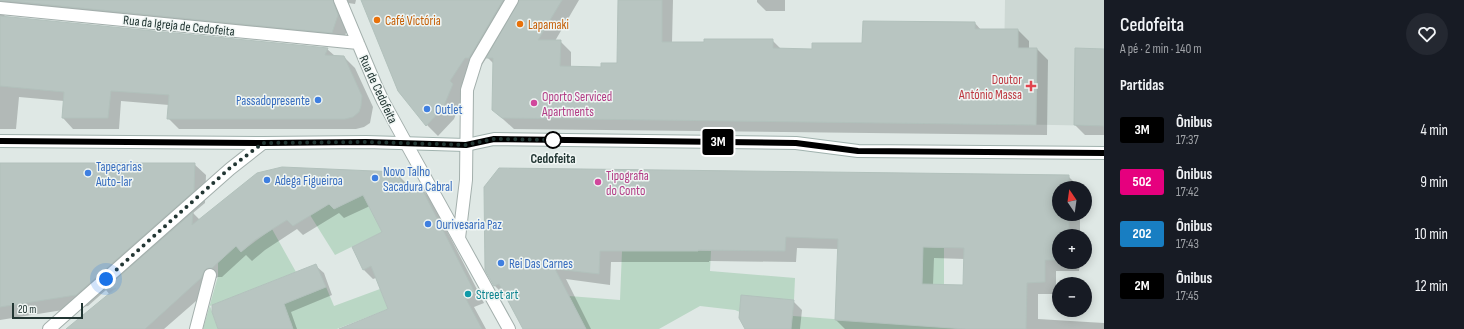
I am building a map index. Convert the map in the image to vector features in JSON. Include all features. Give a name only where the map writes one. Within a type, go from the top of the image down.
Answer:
[{"type":"street","name":"Rua de Cedofeita","points":[[340,0],[376,86],[509,329]]},
{"type":"street","points":[[459,238],[466,180],[467,90],[481,50],[512,0]]},
{"type":"street","name":"Rua da Igreja de Cedofeita","points":[[0,8],[358,43]]},
{"type":"street","points":[[0,141],[263,143],[358,142],[466,145],[494,139],[796,143],[858,151],[1104,154]]},
{"type":"street","points":[[49,329],[230,168],[263,143]]},
{"type":"street","points":[[196,329],[210,276]]},
{"type":"shaded area","points":[[1005,0],[1104,0],[1104,126],[1003,124]]},
{"type":"green space","points":[[363,195],[382,232],[335,255],[310,215],[329,204],[334,209]]},
{"type":"green space","points":[[272,229],[296,272],[210,306],[218,329],[203,329],[218,276],[218,253],[232,240],[241,252]]},
{"type":"green space","points":[[923,247],[944,248],[944,285],[922,284]]},
{"type":"green space","points":[[622,251],[711,251],[710,271],[795,278],[794,300],[740,312],[735,310],[700,306],[659,329],[586,329],[569,296],[620,300]]},
{"type":"green space","points":[[302,283],[307,295],[326,287],[334,306],[380,289],[388,309],[337,329],[293,329],[291,322],[219,329]]},
{"type":"green space","points":[[780,315],[966,329],[787,329]]},
{"type":"building","points":[[0,0],[333,0],[338,15],[332,33]]},
{"type":"building","points":[[361,0],[503,0],[469,58],[465,58],[450,81],[453,84],[443,108],[426,126],[398,91]]},
{"type":"building","points":[[519,0],[562,0],[538,40],[561,40],[560,66],[601,67],[601,63],[617,63],[618,0],[662,0],[662,42],[704,42],[704,39],[773,39],[773,48],[812,49],[812,43],[862,43],[863,21],[975,22],[975,29],[1018,29],[1018,48],[1037,48],[1036,125],[502,118],[492,110],[493,58],[486,58]]},
{"type":"building","points":[[0,16],[328,48],[325,55],[344,56],[362,96],[361,106],[359,112],[353,117],[345,119],[167,119],[169,95],[111,91],[108,118],[62,118],[64,92],[0,86]]},
{"type":"building","points":[[1075,48],[1104,49],[1104,126],[1074,125]]},
{"type":"building","points":[[0,163],[195,163],[194,191],[76,295],[0,307]]},
{"type":"building","points":[[282,167],[397,172],[407,193],[421,187],[475,293],[465,297],[482,329],[339,329],[388,309],[371,266],[363,270],[352,247],[382,232],[363,195],[334,209],[329,204],[293,226],[287,220],[255,240],[241,252],[236,246],[212,268],[205,270],[201,278],[145,329],[66,329],[116,288],[104,290],[193,212],[192,225],[257,173]]},
{"type":"building","points":[[499,168],[1069,175],[1069,181],[1052,181],[1052,221],[1069,221],[1069,229],[1052,229],[1052,260],[1045,260],[1045,282],[1027,283],[1026,329],[966,329],[835,320],[838,239],[786,237],[785,251],[600,251],[599,274],[555,269],[586,329],[523,329],[499,284],[494,286],[485,270],[484,187]],"holes":[[[923,247],[964,248],[963,285],[922,284]]]},
{"type":"building","points":[[316,264],[326,287],[284,304],[293,329],[218,329],[212,312],[212,305]]},
{"type":"building","points":[[741,295],[794,300],[791,329],[745,329],[739,318]]},
{"type":"bus line","name":"3M","points":[[0,141],[263,143],[366,142],[466,145],[494,139],[796,143],[858,151],[1104,153]]},
{"type":"place","name":"Café Victória","points":[[377,20]]},
{"type":"place","name":"Lapamaki","points":[[520,24]]},
{"type":"place","name":"Doutor António Massa","points":[[1031,86]]},
{"type":"place","name":"Passadopresente","points":[[318,100]]},
{"type":"place","name":"Oporto Serviced Apartments","points":[[534,103]]},
{"type":"place","name":"Outlet","points":[[427,109]]},
{"type":"place","name":"Cedofeita","points":[[553,140]]},
{"type":"place","name":"Tapeçarias Auto-lar","points":[[88,173]]},
{"type":"place","name":"Novo Talho Sacadura Cabral","points":[[375,178]]},
{"type":"place","name":"Adega Figueiroa","points":[[267,180]]},
{"type":"place","name":"Tipografia do Conto","points":[[598,182]]},
{"type":"place","name":"Ourivesaria Paz","points":[[428,224]]},
{"type":"place","name":"Rei Das Carnes","points":[[501,263]]},
{"type":"place","name":"Street art","points":[[468,294]]},
{"type":"route","points":[[106,279],[230,168],[263,143],[366,142],[466,145],[494,139],[558,140],[553,140]]}]
